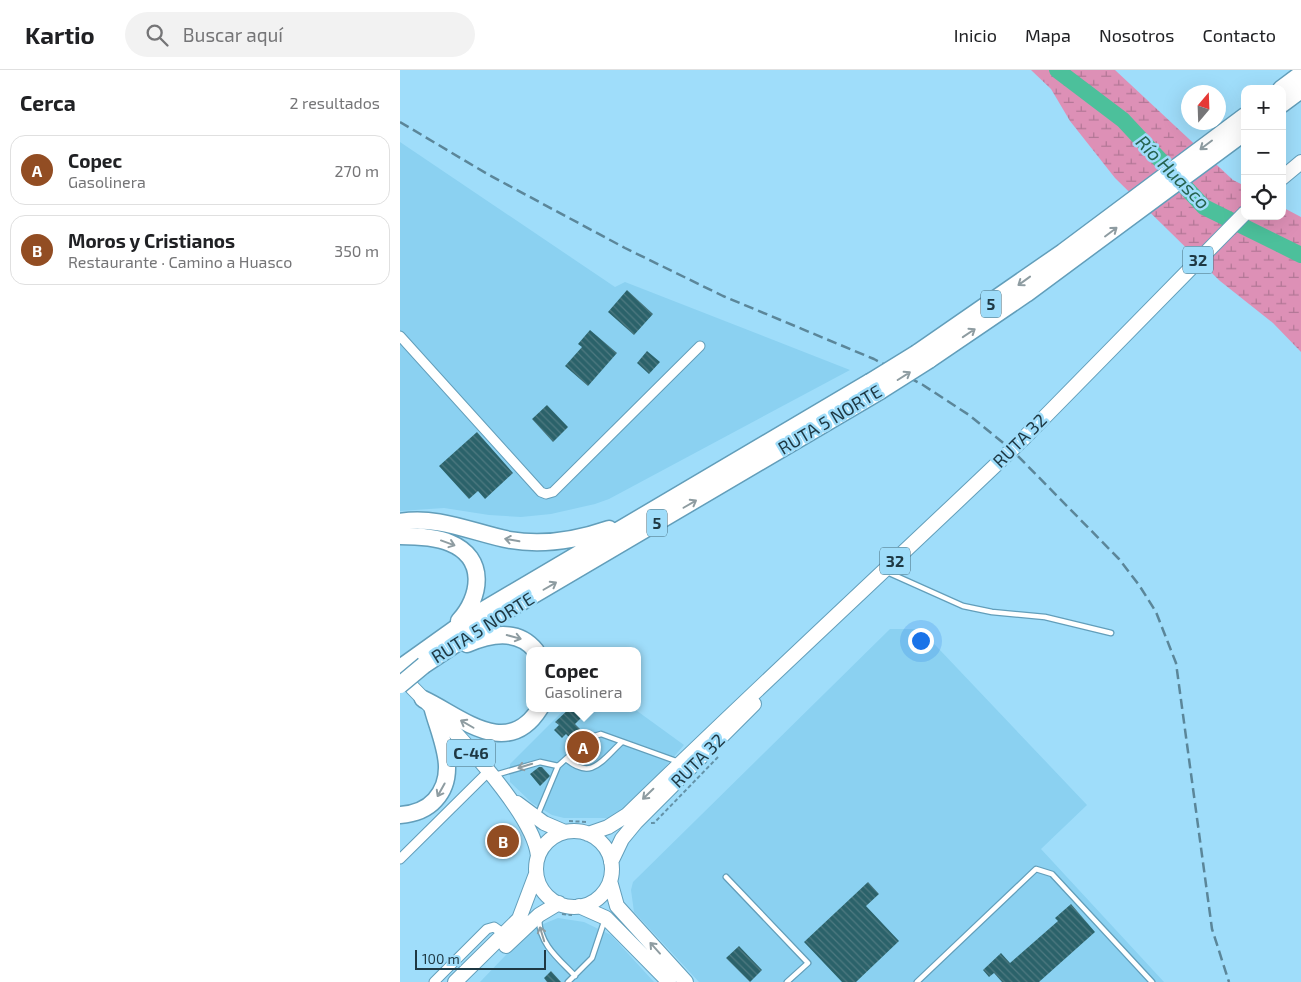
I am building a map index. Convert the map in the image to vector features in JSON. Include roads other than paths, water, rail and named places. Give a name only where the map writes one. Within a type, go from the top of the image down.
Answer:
[{"type":"highway","points":[[1286,85],[1301,74]]},
{"type":"highway","points":[[1286,101],[1301,90]]},
{"type":"highway","name":"RUTA 5 NORTE","points":[[1068,256],[1241,119]]},
{"type":"highway","name":"RUTA 5 NORTE","points":[[400,668],[425,659],[496,617],[923,356],[1241,135]]},
{"type":"highway","name":"RUTA 5 NORTE","points":[[400,684],[425,659],[440,638],[659,508],[875,386]]},
{"type":"highway","points":[[400,522],[435,522],[523,542],[560,541],[598,533],[659,508]]},
{"type":"highway","points":[[400,536],[449,542],[466,554],[474,566],[477,586],[474,600],[459,620],[440,638]]},
{"type":"highway","points":[[425,659],[493,636],[516,637],[529,643],[532,647]]},
{"type":"highway","points":[[428,704],[472,727],[494,733],[508,732],[521,727],[536,712]]},
{"type":"highway","points":[[400,815],[413,813],[427,807],[438,796],[445,783],[447,760],[428,704]]},
{"type":"main road","points":[[1286,175],[1301,162]]},
{"type":"main road","name":"RUTA 32","points":[[589,828],[608,827],[620,820],[754,705],[789,662],[1001,460],[1241,217]]},
{"type":"main road","name":"C-46","points":[[400,675],[490,774],[508,797],[531,832],[537,844],[538,856]]},
{"type":"main road","name":"RUTA 32","points":[[611,862],[630,829],[684,767]]},
{"type":"main road","name":"C-46","points":[[508,797],[536,818],[563,826]]},
{"type":"main road","points":[[455,982],[519,919],[536,874],[538,856],[546,843],[563,826]]},
{"type":"main road","name":"32","points":[[563,826],[589,828]]},
{"type":"main road","points":[[589,828],[606,848],[611,862]]},
{"type":"main road","name":"32","points":[[610,881],[611,862]]},
{"type":"main road","points":[[536,874],[544,892],[559,909]]},
{"type":"main road","points":[[580,911],[598,898],[610,881]]},
{"type":"main road","points":[[610,881],[617,906],[686,982]]},
{"type":"main road","points":[[468,982],[539,915],[559,909],[580,911],[606,918],[669,982]]},
{"type":"main road","points":[[501,950],[506,941],[504,934]]},
{"type":"street","points":[[400,336],[541,492],[546,494],[553,492],[700,346]]},
{"type":"street","points":[[400,859],[490,774]]},
{"type":"street","points":[[434,982],[487,929],[494,928],[504,934]]},
{"type":"lane","points":[[885,571],[963,606],[992,612],[1060,620],[1111,633]]},
{"type":"lane","points":[[588,738],[601,734],[662,754],[684,767]]},
{"type":"lane","points":[[566,759],[580,769],[590,769],[622,742]]},
{"type":"lane","points":[[536,818],[558,766],[579,747]]},
{"type":"lane","points":[[490,774],[540,762],[558,766]]},
{"type":"lane","points":[[918,982],[1036,869],[1052,874],[1152,982]]},
{"type":"lane","points":[[726,877],[808,962],[787,982]]},
{"type":"lane","points":[[539,915],[544,941],[575,976]]},
{"type":"lane","points":[[568,982],[592,958],[606,918]]},
{"type":"waterway","name":"Río Huasco","points":[[1057,70],[1123,120],[1204,207],[1301,255]]},
{"type":"railway","points":[[400,122],[489,175],[625,248],[723,296],[874,359],[923,385],[969,415],[1012,450],[1119,559],[1139,585],[1156,612],[1176,663],[1212,929],[1229,982]]},
{"type":"place","name":"Copec","points":[[583,747]]},
{"type":"place","name":"Moros y Cristianos","points":[[503,841]]}]
